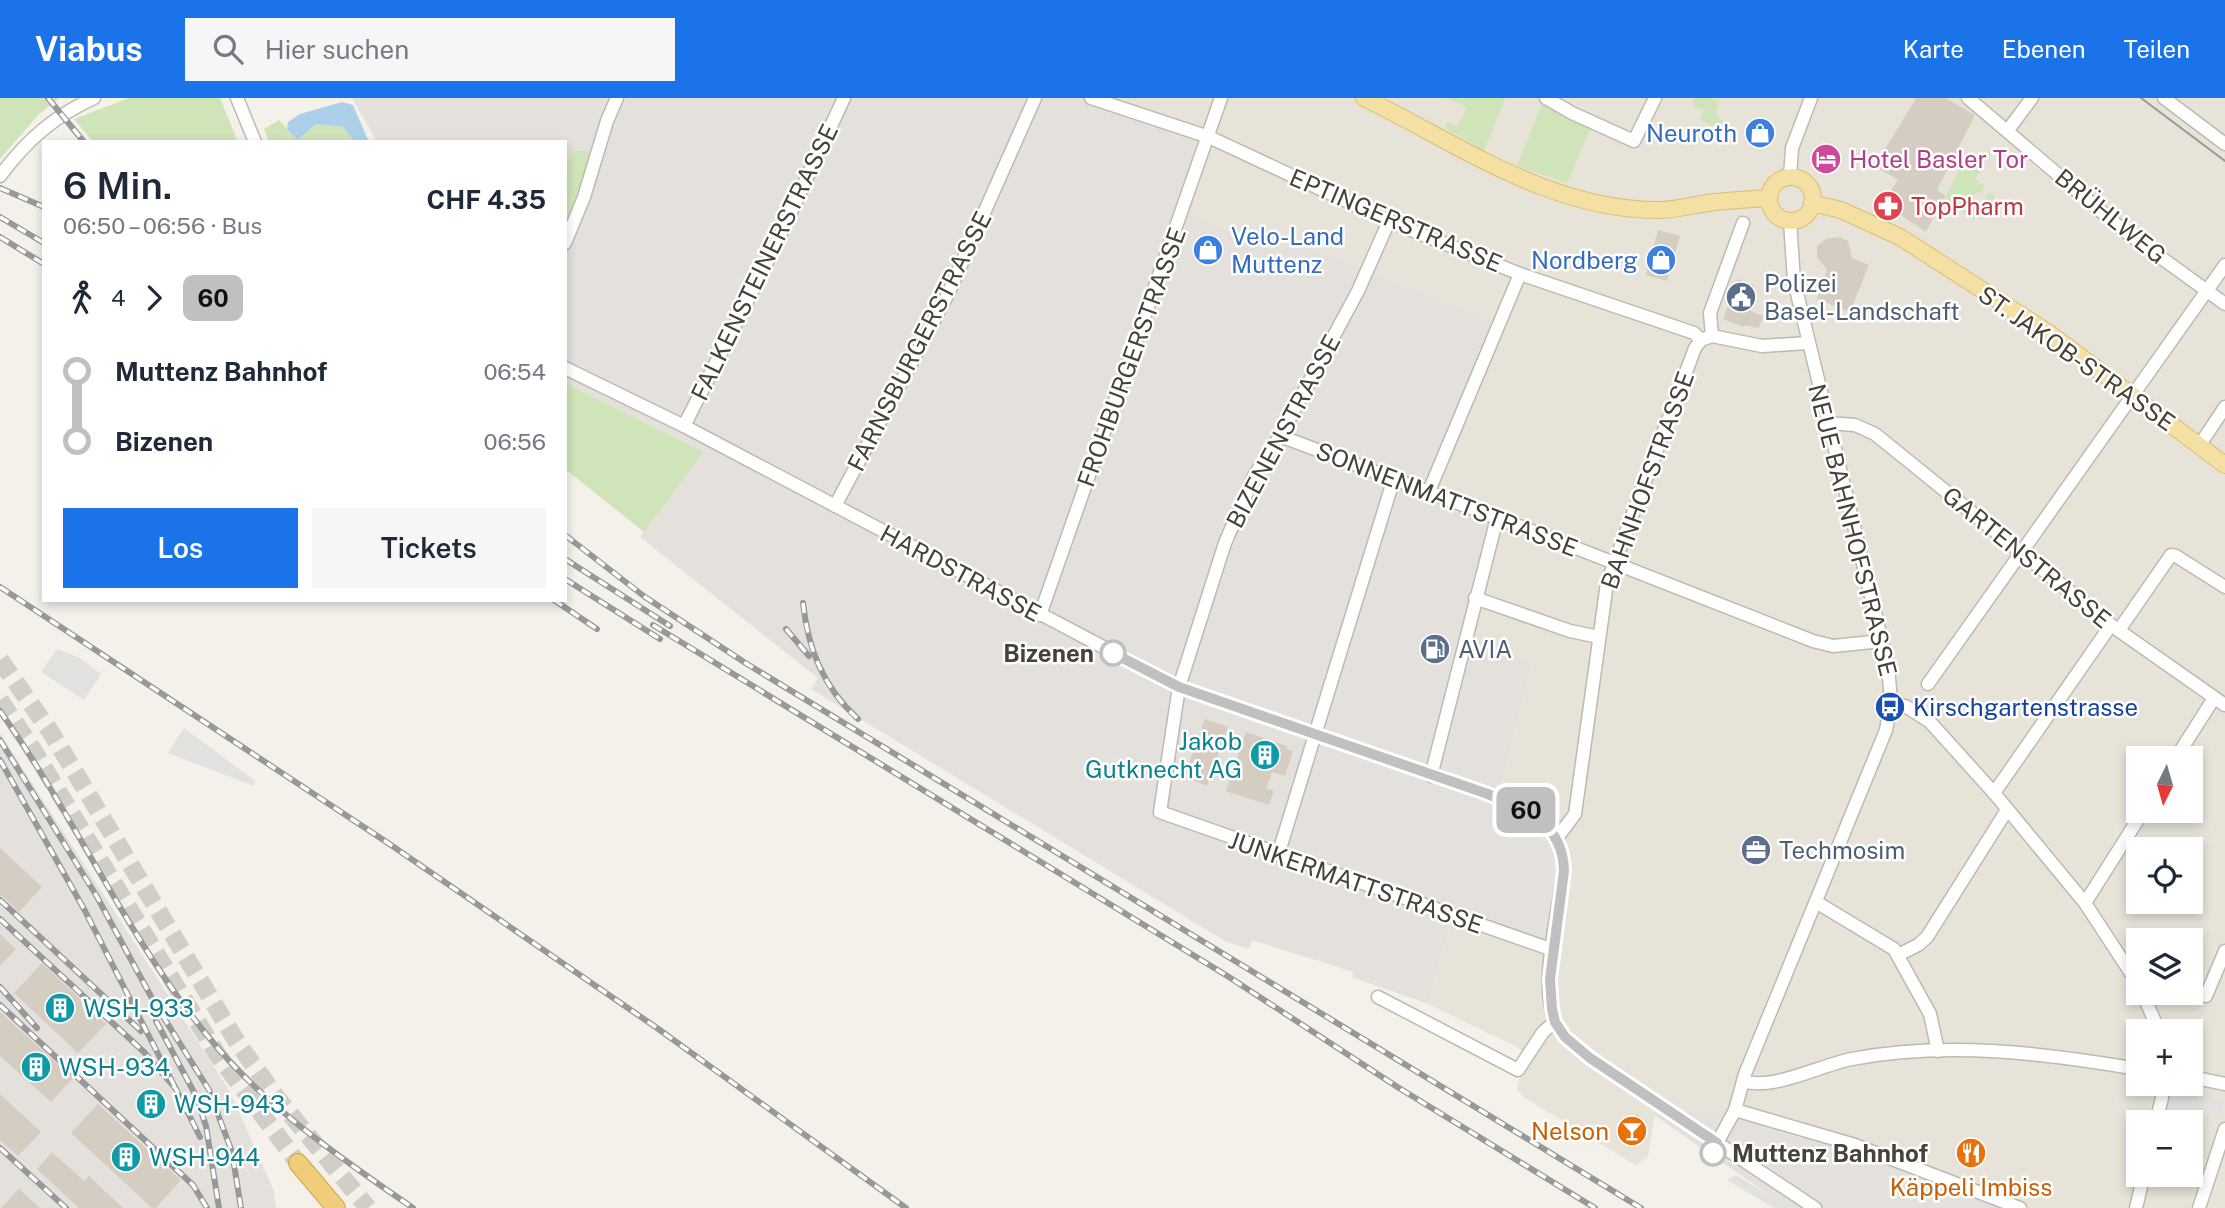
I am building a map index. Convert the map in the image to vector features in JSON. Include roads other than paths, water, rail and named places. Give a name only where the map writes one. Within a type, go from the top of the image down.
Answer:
[{"type":"highway","points":[[298,1163],[336,1208]]},
{"type":"main road","points":[[1364,98],[1498,169],[1583,198],[1620,207],[1663,210],[1768,198]]},
{"type":"main road","points":[[1790,177],[1807,185],[1812,203],[1802,218],[1790,221],[1772,211],[1768,198],[1778,181],[1790,177]]},
{"type":"main road","name":"ST. JAKOB-STRASSE","points":[[1812,203],[1852,214],[1900,237],[2049,333],[2225,465]]},
{"type":"street","points":[[0,176],[25,144],[40,131],[64,113],[94,98]]},
{"type":"street","points":[[237,98],[254,140]]},
{"type":"street","points":[[567,238],[584,197],[607,121],[617,98]]},
{"type":"street","name":"FALKENSTEINERSTRASSE","points":[[684,426],[777,242],[844,98]]},
{"type":"street","name":"FARNSBURGERSTRASSE","points":[[835,506],[948,294],[1035,98]]},
{"type":"street","name":"EPTINGERSTRASSE","points":[[1091,98],[1209,137],[1389,221],[1520,274],[1707,338]]},
{"type":"street","name":"FROHBURGERSTRASSE","points":[[1040,615],[1222,98]]},
{"type":"street","points":[[1546,98],[1634,141],[1656,98]]},
{"type":"street","points":[[1790,177],[1792,148],[1811,98]]},
{"type":"street","name":"BRÜHLWEG","points":[[1968,98],[2123,230],[2225,304]]},
{"type":"street","points":[[2008,130],[2032,98]]},
{"type":"street","points":[[2164,98],[2225,144]]},
{"type":"street","name":"BIZENENSTRASSE","points":[[1160,812],[1179,687],[1225,543],[1254,476],[1280,436],[1358,291],[1389,221]]},
{"type":"street","name":"NEUE BAHNHOFSTRASSE","points":[[1717,1143],[1735,1110],[1743,1081],[1886,730],[1891,702],[1891,682],[1882,641],[1807,343],[1794,281],[1789,238],[1790,221]]},
{"type":"street","name":"BAHNHOFSTRASSE","points":[[1558,838],[1575,814],[1607,583],[1695,348],[1707,338],[1710,313],[1743,223]]},
{"type":"street","points":[[1928,684],[2225,265]]},
{"type":"street","points":[[1429,491],[1520,274]]},
{"type":"street","points":[[1707,338],[1762,346],[1807,343]]},
{"type":"street","name":"HARDSTRASSE","points":[[567,369],[684,426],[1179,687],[1517,805],[1534,815],[1558,838]]},
{"type":"street","points":[[2199,446],[2225,407]]},
{"type":"street","name":"GARTENSTRASSE","points":[[1826,423],[1855,425],[1875,434],[2115,627],[2219,701]]},
{"type":"street","name":"SONNENMATTSTRASSE","points":[[1280,436],[1614,563]]},
{"type":"street","points":[[1278,855],[1394,478]]},
{"type":"street","points":[[1431,776],[1497,518]]},
{"type":"street","points":[[1994,793],[2171,555],[2225,587]]},
{"type":"street","points":[[1614,563],[1813,641],[1833,646],[1882,641]]},
{"type":"street","points":[[1475,598],[1570,631],[1599,637]]},
{"type":"street","points":[[2185,746],[2219,701]]},
{"type":"street","points":[[1891,702],[1907,707],[1930,722],[1994,793],[2085,903],[2126,966]]},
{"type":"street","points":[[1898,955],[1927,937],[2007,810]]},
{"type":"street","name":"JUNKERMATTSTRASSE","points":[[1160,812],[1553,950]]},
{"type":"street","points":[[2085,903],[2136,823]]},
{"type":"street","points":[[1558,838],[1564,856],[1564,871],[1553,950],[1550,997],[1555,1022],[1565,1037],[1590,1058],[1813,1207]]},
{"type":"street","points":[[1816,902],[1888,943],[1898,955],[1930,1014],[1938,1051]]},
{"type":"street","points":[[2206,996],[2225,951]]},
{"type":"street","points":[[1378,998],[1518,1070],[1544,1032],[1555,1022]]},
{"type":"street","points":[[1743,1081],[1767,1083],[1848,1060],[1905,1052],[2028,1053],[2126,1067]]},
{"type":"street","points":[[2203,1079],[2225,1084]]},
{"type":"street","points":[[1735,1110],[1854,1145],[2020,1208]]},
{"type":"street","points":[[2199,1208],[2225,1129]]},
{"type":"street","points":[[2136,1208],[2141,1187]]},
{"type":"water","points":[[342,102],[353,105],[368,140],[353,140],[343,127],[316,124],[298,140],[287,129],[288,122],[300,114]]},
{"type":"tunnel","points":[[0,660],[52,734],[237,1042],[277,1098],[368,1208]]},
{"type":"tunnel","points":[[0,700],[32,748],[217,1054],[298,1163]]},
{"type":"tram line","points":[[2141,98],[2225,161]]},
{"type":"railway","points":[[48,98],[82,140]]},
{"type":"railway","points":[[0,188],[42,206]]},
{"type":"railway","points":[[0,217],[42,242]]},
{"type":"railway","points":[[0,237],[42,263]]},
{"type":"railway","points":[[567,537],[645,597],[747,664],[1641,1208]]},
{"type":"railway","points":[[567,560],[670,626]]},
{"type":"railway","points":[[567,580],[660,639]]},
{"type":"railway","points":[[0,587],[388,843],[657,1028],[906,1208]]},
{"type":"railway","points":[[557,602],[597,629]]},
{"type":"railway","points":[[803,603],[809,636],[819,666],[835,694],[858,719]]},
{"type":"railway","points":[[653,625],[1229,977],[1399,1088],[1595,1208]]},
{"type":"railway","points":[[786,629],[809,656]]},
{"type":"railway","points":[[0,711],[52,791],[150,956],[206,1034],[228,1060],[277,1107],[330,1149],[413,1208]]},
{"type":"railway","points":[[0,740],[96,895],[154,1002],[209,1090],[232,1152],[241,1208]]},
{"type":"railway","points":[[0,760],[84,909],[176,1089]]},
{"type":"railway","points":[[0,900],[141,1031]]},
{"type":"railway","points":[[0,919],[144,1052],[176,1089],[200,1137]]},
{"type":"railway","points":[[0,987],[37,1028]]},
{"type":"railway","points":[[0,1005],[193,1185],[207,1208]]},
{"type":"railway","points":[[156,1021],[196,1096],[206,1126],[219,1208]]},
{"type":"railway","points":[[0,1148],[66,1208]]},
{"type":"place","name":"Neuroth","points":[[1760,133]]},
{"type":"place","name":"Hotel Basler Tor","points":[[1826,159]]},
{"type":"place","name":"TopPharm","points":[[1888,206]]},
{"type":"place","name":"Velo-Land Muttenz","points":[[1208,250]]},
{"type":"place","name":"Nordberg","points":[[1661,260]]},
{"type":"place","name":"Polizei Basel-Landschaft","points":[[1741,297]]},
{"type":"place","name":"AVIA","points":[[1435,649]]},
{"type":"place","name":"Bizenen","points":[[1113,653]]},
{"type":"place","name":"Kirschgartenstrasse","points":[[1890,707]]},
{"type":"place","name":"Jakob Gutknecht AG","points":[[1265,755]]},
{"type":"place","name":"Techmosim","points":[[1756,850]]},
{"type":"place","name":"WSH-933","points":[[60,1008]]},
{"type":"place","name":"WSH-934","points":[[36,1067]]},
{"type":"place","name":"WSH-943","points":[[151,1104]]},
{"type":"place","name":"Nelson","points":[[1632,1131]]},
{"type":"place","name":"Muttenz Bahnhof","points":[[1713,1153]]},
{"type":"place","name":"Käppeli Imbiss","points":[[1971,1153]]},
{"type":"place","name":"WSH-944","points":[[126,1157]]}]
